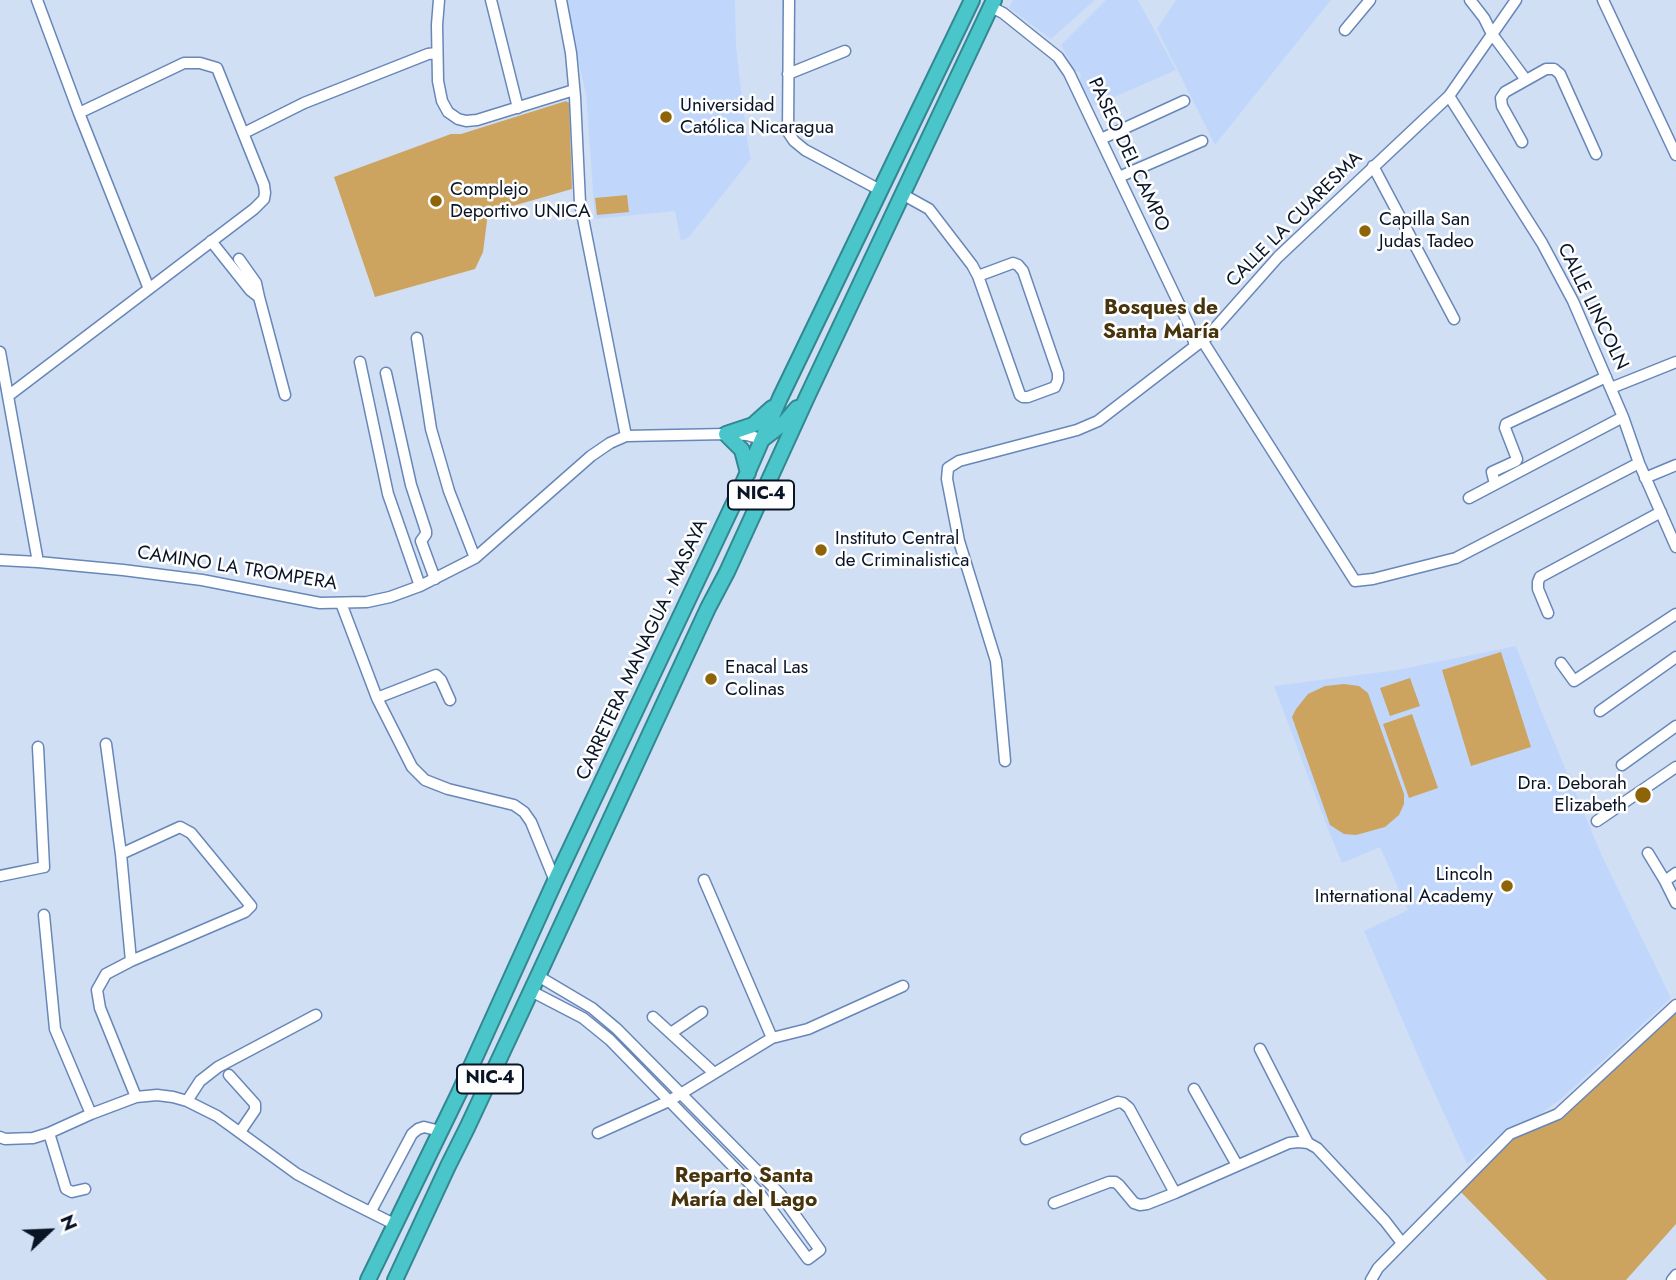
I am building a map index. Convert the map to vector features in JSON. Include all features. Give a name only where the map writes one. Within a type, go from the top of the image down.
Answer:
[{"type":"highway","name":"CARRETERA MANAGUA - MASAYA","points":[[368,1280],[459,1093],[555,881],[748,473],[780,398],[972,0]]},
{"type":"highway","name":"NIC-4","points":[[395,1280],[993,3]]},
{"type":"highway","points":[[727,572],[726,561],[763,483],[766,463],[761,439],[785,422],[807,397]]},
{"type":"highway","points":[[748,473],[741,450],[726,434],[753,425],[767,414],[780,398]]},
{"type":"highway","points":[[440,1130],[454,1132],[467,1128]]},
{"type":"highway","points":[[440,1130],[445,1142],[448,1166]]},
{"type":"highway","points":[[377,1280],[387,1257],[393,1226]]},
{"type":"street","points":[[37,0],[149,289]]},
{"type":"street","points":[[439,0],[436,53],[438,81],[442,101],[448,111],[458,119],[477,120],[575,90]]},
{"type":"street","points":[[491,0],[518,108]]},
{"type":"street","points":[[561,0],[575,90],[580,203],[626,436],[726,434],[761,439]]},
{"type":"street","points":[[789,0],[788,132],[805,150],[880,190]]},
{"type":"street","points":[[1345,30],[1370,0]]},
{"type":"street","points":[[1470,0],[1526,80]]},
{"type":"street","name":"CALLE LA CUARESMA","points":[[1006,761],[996,661],[960,541],[947,479],[948,468],[959,461],[1077,430],[1098,421],[1199,343],[1278,257],[1448,96],[1516,0]]},
{"type":"street","points":[[1603,0],[1676,155]]},
{"type":"street","name":"PASEO DEL CAMPO","points":[[993,3],[1058,57],[1069,72],[1199,343],[1355,581],[1456,558],[1639,463]]},
{"type":"street","points":[[788,74],[845,51]]},
{"type":"street","points":[[244,134],[304,103],[436,53]]},
{"type":"street","points":[[8,396],[264,199],[264,185],[217,68],[184,63],[79,113]]},
{"type":"street","points":[[1522,142],[1502,106],[1501,98],[1505,92],[1546,69],[1554,69],[1560,74],[1596,154]]},
{"type":"street","name":"CALLE LINCOLN","points":[[1448,96],[1542,243],[1573,301],[1676,547]]},
{"type":"street","points":[[1101,139],[1184,101]]},
{"type":"street","points":[[1119,177],[1202,141]]},
{"type":"street","points":[[1373,166],[1454,319]]},
{"type":"street","points":[[902,194],[929,209],[972,265],[1020,395],[1028,397],[1055,387],[1058,373],[1023,271],[1013,263],[978,276]]},
{"type":"street","points":[[211,241],[250,290],[259,297]]},
{"type":"street","points":[[239,259],[256,283],[285,395]]},
{"type":"street","points":[[416,338],[431,429],[449,491],[475,558]]},
{"type":"street","points":[[0,352],[38,562]]},
{"type":"street","points":[[360,362],[388,494],[420,586]]},
{"type":"street","points":[[1611,388],[1676,362]]},
{"type":"street","points":[[386,373],[411,485],[426,531],[421,541],[435,579]]},
{"type":"street","points":[[1495,484],[1492,472],[1517,459],[1505,428],[1506,424],[1606,377]]},
{"type":"street","points":[[1469,498],[1623,417]]},
{"type":"street","name":"CAMINO LA TROMPERA","points":[[0,560],[202,580],[320,603],[368,602],[420,586],[475,558],[591,456],[626,436]]},
{"type":"street","points":[[1646,478],[1676,465]]},
{"type":"street","points":[[1548,613],[1538,589],[1540,577],[1661,512]]},
{"type":"street","points":[[341,603],[377,698],[412,767],[425,780],[448,789],[514,805],[524,812],[555,881]]},
{"type":"street","points":[[1561,663],[1574,681],[1676,614]]},
{"type":"street","points":[[1600,711],[1676,657]]},
{"type":"street","points":[[377,698],[436,675],[450,700]]},
{"type":"street","points":[[1622,765],[1676,726]]},
{"type":"street","points":[[106,744],[121,854],[131,961]]},
{"type":"street","points":[[0,876],[44,867],[38,747]]},
{"type":"street","points":[[1597,821],[1676,767]]},
{"type":"street","points":[[121,854],[180,827],[191,833],[251,906],[245,912],[106,974],[97,990],[100,1008],[136,1097]]},
{"type":"street","points":[[1648,853],[1676,903]]},
{"type":"street","points":[[1665,881],[1676,873]]},
{"type":"street","points":[[704,880],[772,1038]]},
{"type":"street","points":[[44,915],[55,1028],[91,1114]]},
{"type":"street","points":[[531,991],[583,1018],[610,1040],[760,1194],[808,1259],[820,1250],[780,1194],[608,1022],[592,1008],[538,976]]},
{"type":"street","points":[[598,1133],[682,1094],[772,1038],[808,1029],[903,986]]},
{"type":"street","points":[[1371,1280],[1378,1268],[1510,1134],[1558,1114],[1676,1006]]},
{"type":"street","points":[[671,1033],[702,1012]]},
{"type":"street","points":[[187,1101],[200,1081],[218,1067],[317,1015]]},
{"type":"street","points":[[653,1017],[714,1073]]},
{"type":"street","points":[[1260,1049],[1308,1143]]},
{"type":"street","points":[[229,1075],[255,1104],[255,1110],[240,1132]]},
{"type":"street","points":[[1194,1088],[1237,1165]]},
{"type":"street","points":[[0,1137],[33,1138],[136,1097],[173,1097],[217,1116],[305,1178],[371,1211],[393,1226]]},
{"type":"street","points":[[1026,1139],[1118,1102],[1124,1103],[1175,1193]]},
{"type":"street","points":[[371,1211],[412,1134],[424,1127],[440,1130]]},
{"type":"street","points":[[49,1133],[66,1189],[72,1192],[85,1189]]},
{"type":"street","points":[[1054,1203],[1115,1182],[1134,1203],[1140,1205],[1175,1193],[1289,1143],[1308,1143],[1317,1148],[1402,1243]]},
{"type":"street","points":[[1672,1280],[1676,1275]]},
{"type":"shaded area","name":"Universidad Católica Nicaragua","points":[[564,0],[735,0],[736,47],[751,159],[689,237],[681,241],[675,211],[595,219],[586,94]]},
{"type":"shaded area","points":[[1013,0],[1095,0],[1051,39],[1009,8]]},
{"type":"shaded area","points":[[1106,0],[1138,0],[1176,70],[1094,106],[1078,82],[1080,72],[1075,71],[1061,45]]},
{"type":"shaded area","points":[[1176,0],[1331,0],[1215,145],[1157,29]]},
{"type":"shaded area","name":"Complejo Deportivo UNICA","points":[[566,101],[569,103],[572,189],[488,213],[483,252],[475,269],[375,297],[334,177],[451,134],[461,134]]},
{"type":"shaded area","points":[[627,195],[629,212],[597,215],[595,198]]},
{"type":"shaded area","name":"Lincoln International Academy","points":[[1516,646],[1602,856],[1671,998],[1561,1099],[1536,1117],[1490,1143],[1467,1164],[1364,931],[1408,910],[1380,847],[1342,863],[1274,686],[1397,670]]},
{"type":"shaded area","points":[[1501,652],[1531,747],[1471,766],[1442,670]]},
{"type":"shaded area","points":[[1410,678],[1420,706],[1390,716],[1380,688]]},
{"type":"shaded area","points":[[1325,686],[1359,686],[1368,693],[1404,794],[1404,804],[1399,815],[1385,827],[1356,835],[1344,834],[1330,825],[1292,717],[1308,694]]},
{"type":"shaded area","points":[[1412,714],[1438,788],[1409,798],[1383,724]]},
{"type":"shaded area","points":[[1676,1005],[1676,1224],[1626,1280],[1547,1280],[1457,1188],[1510,1134],[1558,1114]]},
{"type":"place","name":"Universidad Católica Nicaragua","points":[[666,117]]},
{"type":"place","name":"Complejo Deportivo UNICA","points":[[436,201]]},
{"type":"place","name":"Capilla San Judas Tadeo","points":[[1365,231]]},
{"type":"place","name":"Instituto Central de Criminalistica","points":[[821,550]]},
{"type":"place","name":"Enacal Las Colinas","points":[[711,679]]},
{"type":"place","name":"Dra. Deborah Elizabeth","points":[[1643,795]]},
{"type":"place","name":"Lincoln International Academy","points":[[1507,886]]},
{"type":"district","name":"Bosques de Santa María","points":[[1161,321]]},
{"type":"district","name":"Reparto Santa María del Lago","points":[[744,1189]]}]
